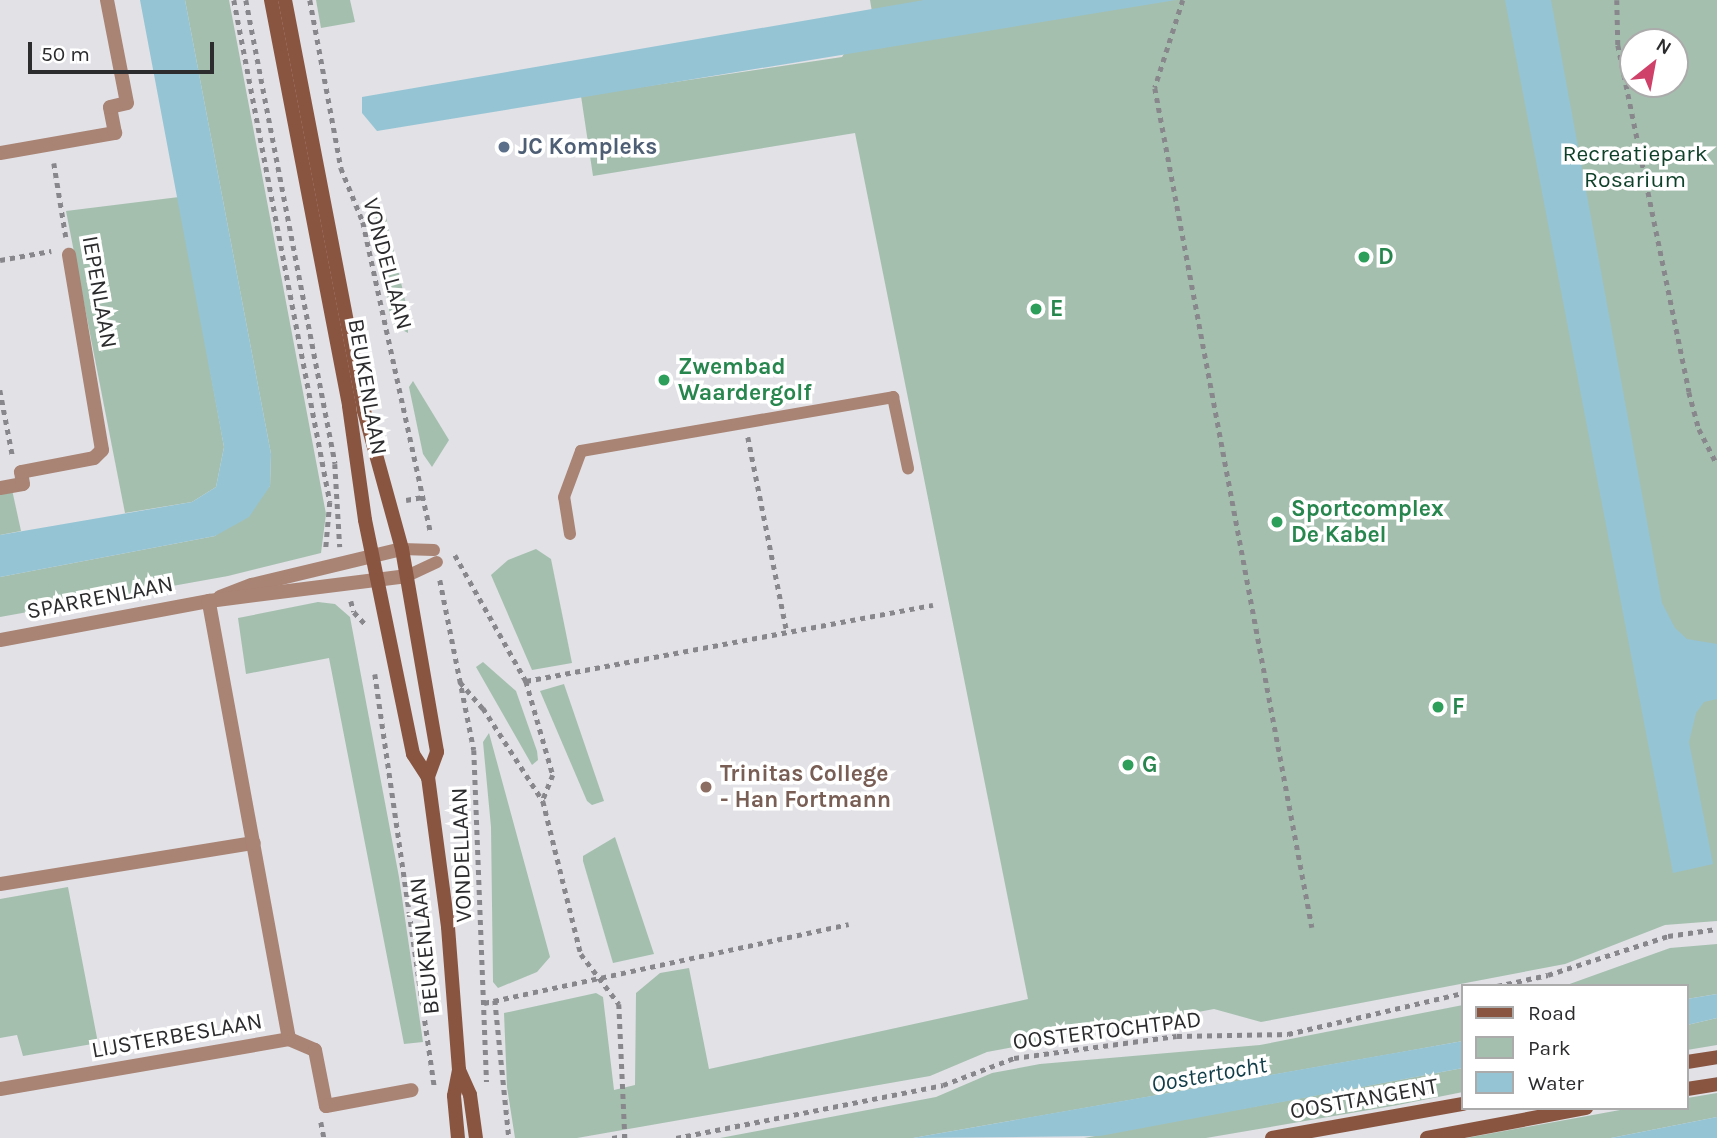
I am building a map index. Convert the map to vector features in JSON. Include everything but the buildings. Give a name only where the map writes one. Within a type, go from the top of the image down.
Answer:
[{"type":"street","points":[[0,153],[115,133],[110,107],[127,103],[107,0]]},
{"type":"street","name":"BEUKENLAAN","points":[[271,0],[349,406],[372,555],[413,754],[428,777],[448,927],[459,1070],[454,1096],[458,1138]]},
{"type":"street","name":"BEUKENLAAN","points":[[285,0],[365,411],[407,576],[437,752],[428,777]]},
{"type":"street","name":"IEPENLAAN","points":[[21,472],[94,458],[102,447],[69,255]]},
{"type":"street","points":[[0,488],[23,484],[21,472]]},
{"type":"street","name":"SPARRENLAAN","points":[[209,601],[251,585],[402,550]]},
{"type":"street","name":"SPARRENLAAN","points":[[0,640],[209,601],[407,576]]},
{"type":"street","name":"LIJSTERBESLAAN","points":[[0,1089],[289,1040],[209,601]]},
{"type":"street","points":[[0,884],[254,843]]},
{"type":"street","points":[[289,1040],[315,1050],[326,1106],[412,1090]]},
{"type":"street","points":[[1689,1062],[1717,1057]]},
{"type":"street","name":"BEUKENLAAN","points":[[459,1070],[470,1095],[476,1138]]},
{"type":"street","points":[[1689,1089],[1717,1084]]},
{"type":"street","name":"OOSTTANGENT","points":[[1272,1138],[1462,1104]]},
{"type":"street","points":[[1427,1138],[1575,1110]]},
{"type":"lane","points":[[570,534],[564,497],[581,451],[893,397],[908,468]]},
{"type":"lane","points":[[402,550],[435,555]]},
{"type":"lane","points":[[407,576],[435,555]]},
{"type":"path","points":[[233,0],[330,502],[325,552]]},
{"type":"path","points":[[246,0],[335,464],[339,541]]},
{"type":"path","name":"VONDELLAAN","points":[[310,0],[341,168],[363,222],[423,497],[474,750],[480,822],[488,1095]]},
{"type":"path","points":[[1617,0],[1618,45],[1689,392],[1699,429],[1717,464]]},
{"type":"path","points":[[1184,3],[1156,88],[1312,927]]},
{"type":"path","name":"IEPENLAAN","points":[[51,144],[69,255]]},
{"type":"path","points":[[0,260],[56,250],[69,255]]},
{"type":"path","points":[[0,390],[14,466],[21,472]]},
{"type":"path","points":[[746,423],[787,632]]},
{"type":"path","points":[[402,500],[423,497]]},
{"type":"path","points":[[451,548],[526,681],[553,775],[543,801]]},
{"type":"path","points":[[352,603],[369,633]]},
{"type":"path","points":[[526,681],[933,605]]},
{"type":"path","points":[[373,660],[436,1100]]},
{"type":"path","points":[[459,680],[484,708],[543,801],[581,954],[619,1004],[625,1137],[612,1138]]},
{"type":"path","points":[[484,1003],[849,924]]},
{"type":"path","points":[[1506,984],[1548,975],[1668,936],[1717,929]]},
{"type":"path","name":"OOSTERTOCHTPAD","points":[[676,1138],[943,1085],[1014,1058],[1177,1036],[1288,1034],[1462,993]]},
{"type":"path","points":[[495,1000],[509,1138]]},
{"type":"green space","points":[[185,0],[229,0],[326,514],[321,553],[228,576],[0,617],[0,577],[215,536],[270,486],[271,454]]},
{"type":"green space","points":[[316,0],[350,0],[355,22],[321,28]]},
{"type":"green space","name":"Sportcomplex De Kabel","points":[[870,0],[1717,0],[1717,921],[1665,925],[1565,964],[1261,1022],[1214,1009],[987,1052],[930,1076],[577,1138],[515,1138],[507,1087],[504,1013],[596,993],[603,997],[614,1090],[635,1085],[636,993],[660,973],[689,968],[709,1069],[1028,999],[855,133],[593,176],[581,96],[842,57],[872,12]]},
{"type":"green space","points":[[179,197],[224,447],[216,487],[192,502],[125,513],[66,211]]},
{"type":"green space","points":[[375,212],[386,217],[408,313],[408,333],[395,326],[390,316]]},
{"type":"green space","points":[[413,381],[449,440],[432,467],[423,454],[409,387]]},
{"type":"green space","points":[[11,485],[21,531],[0,535],[0,487]]},
{"type":"green space","points":[[536,549],[551,559],[572,663],[532,670],[491,575],[508,560]]},
{"type":"green space","points":[[318,602],[335,604],[350,617],[399,877],[423,1042],[404,1044],[329,658],[246,674],[238,618]]},
{"type":"green space","points":[[483,662],[516,691],[537,751],[538,760],[532,765],[476,667]]},
{"type":"green space","points":[[564,684],[604,801],[592,805],[587,801],[540,691]]},
{"type":"green space","points":[[489,733],[550,957],[537,972],[498,988],[493,982],[491,827],[483,742]]},
{"type":"green space","points":[[615,837],[654,954],[613,963],[583,856]]},
{"type":"green space","points":[[68,887],[98,1043],[23,1056],[17,1035],[0,1038],[0,899]]},
{"type":"green space","points":[[1717,944],[1717,994],[1689,999],[1689,984],[1570,984],[1670,948]]},
{"type":"green space","points":[[1462,1005],[1462,1041],[1391,1054],[913,1138],[720,1138],[936,1097],[992,1073],[1040,1064],[1260,1045]]},
{"type":"green space","points":[[1717,1018],[1717,1045],[1689,1050],[1689,1025]]},
{"type":"green space","points":[[1462,1068],[1462,1092],[1398,1105],[1206,1138],[1084,1138]]},
{"type":"green space","points":[[1717,1093],[1717,1117],[1611,1138],[1466,1138],[1620,1110],[1689,1110],[1689,1098]]},
{"type":"water","points":[[140,0],[185,0],[271,454],[270,486],[249,517],[215,536],[0,577],[0,535],[192,502],[216,487],[224,447]]},
{"type":"water","points":[[924,0],[1176,0],[377,131],[362,113],[362,97]]},
{"type":"water","points":[[1505,0],[1551,0],[1662,603],[1675,628],[1687,639],[1717,644],[1717,699],[1704,702],[1696,713],[1689,742],[1713,864],[1673,873]]},
{"type":"water","points":[[1717,994],[1717,1018],[1689,1025],[1689,999]]},
{"type":"water","points":[[1462,1041],[1462,1068],[1100,1136],[913,1138]]},
{"type":"water","points":[[1717,1117],[1717,1138],[1611,1138]]},
{"type":"place","name":"JC Kompleks","points":[[504,147]]},
{"type":"place","name":"D","points":[[1364,257]]},
{"type":"place","name":"E","points":[[1036,309]]},
{"type":"place","name":"Zwembad Waardergolf","points":[[664,380]]},
{"type":"place","name":"Sportcomplex De Kabel","points":[[1277,522]]},
{"type":"place","name":"F","points":[[1438,707]]},
{"type":"place","name":"G","points":[[1128,765]]},
{"type":"place","name":"Trinitas College - Han Fortmann","points":[[706,787]]},
{"type":"park label","name":"Recreatiepark Rosarium","points":[[1635,167]]},
{"type":"water label","name":"Oostertocht","points":[[1209,1075]]}]
